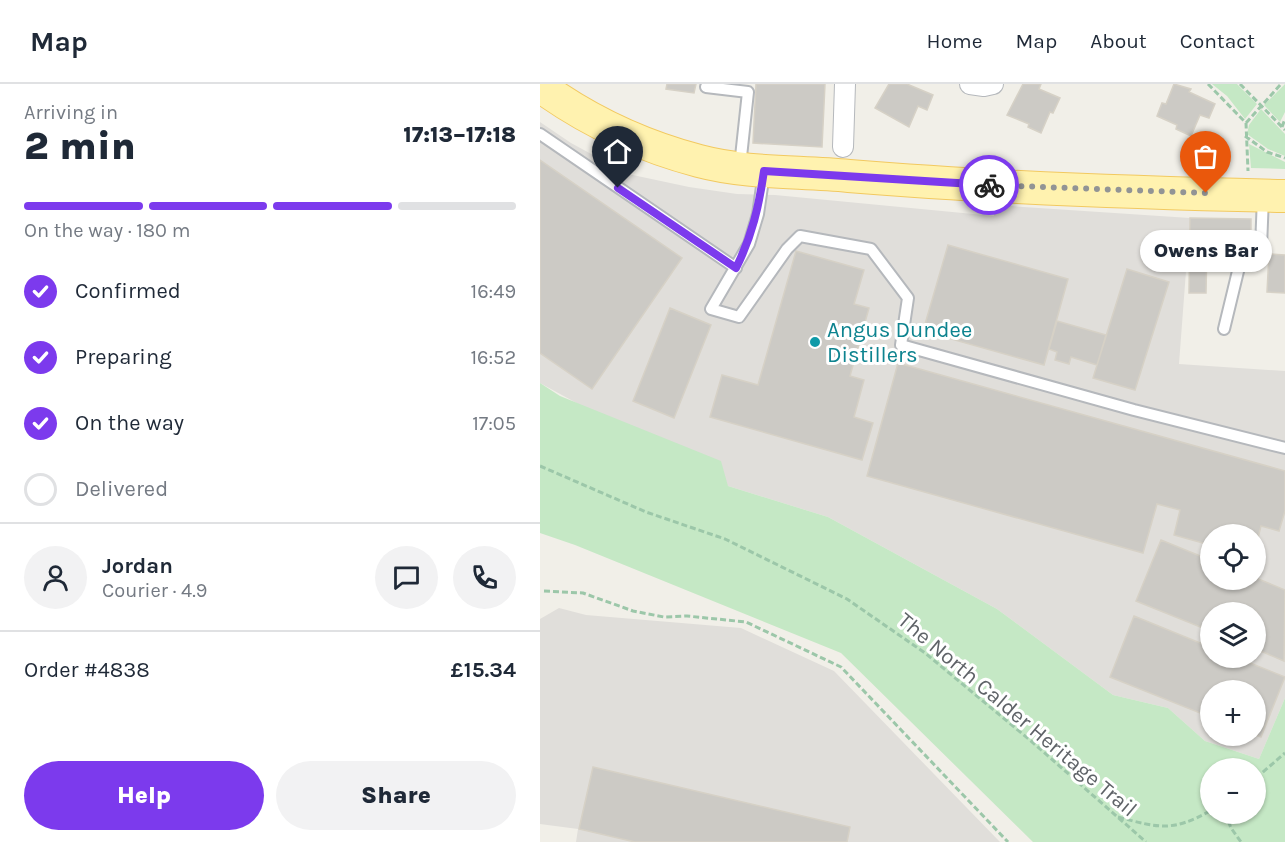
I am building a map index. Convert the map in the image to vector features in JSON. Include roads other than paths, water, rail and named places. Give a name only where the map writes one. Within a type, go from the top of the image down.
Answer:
[{"type":"main road","points":[[540,86],[578,111],[623,135],[701,162],[752,169],[929,182],[1265,187]]},
{"type":"street","points":[[843,147],[845,84]]},
{"type":"street","points":[[970,84],[984,86],[993,84]]},
{"type":"lane","points":[[706,87],[748,92],[752,169],[758,214],[749,244],[711,309],[740,316],[787,249],[800,236],[871,249],[908,297],[901,345],[1134,410],[1285,448]]},
{"type":"lane","points":[[540,134],[736,268]]},
{"type":"lane","points":[[1224,329],[1239,267],[1261,247],[1265,187]]},
{"type":"place","name":"Owens Bar","points":[[1206,193]]},
{"type":"place","name":"Angus Dundee Distillers","points":[[815,342]]}]
